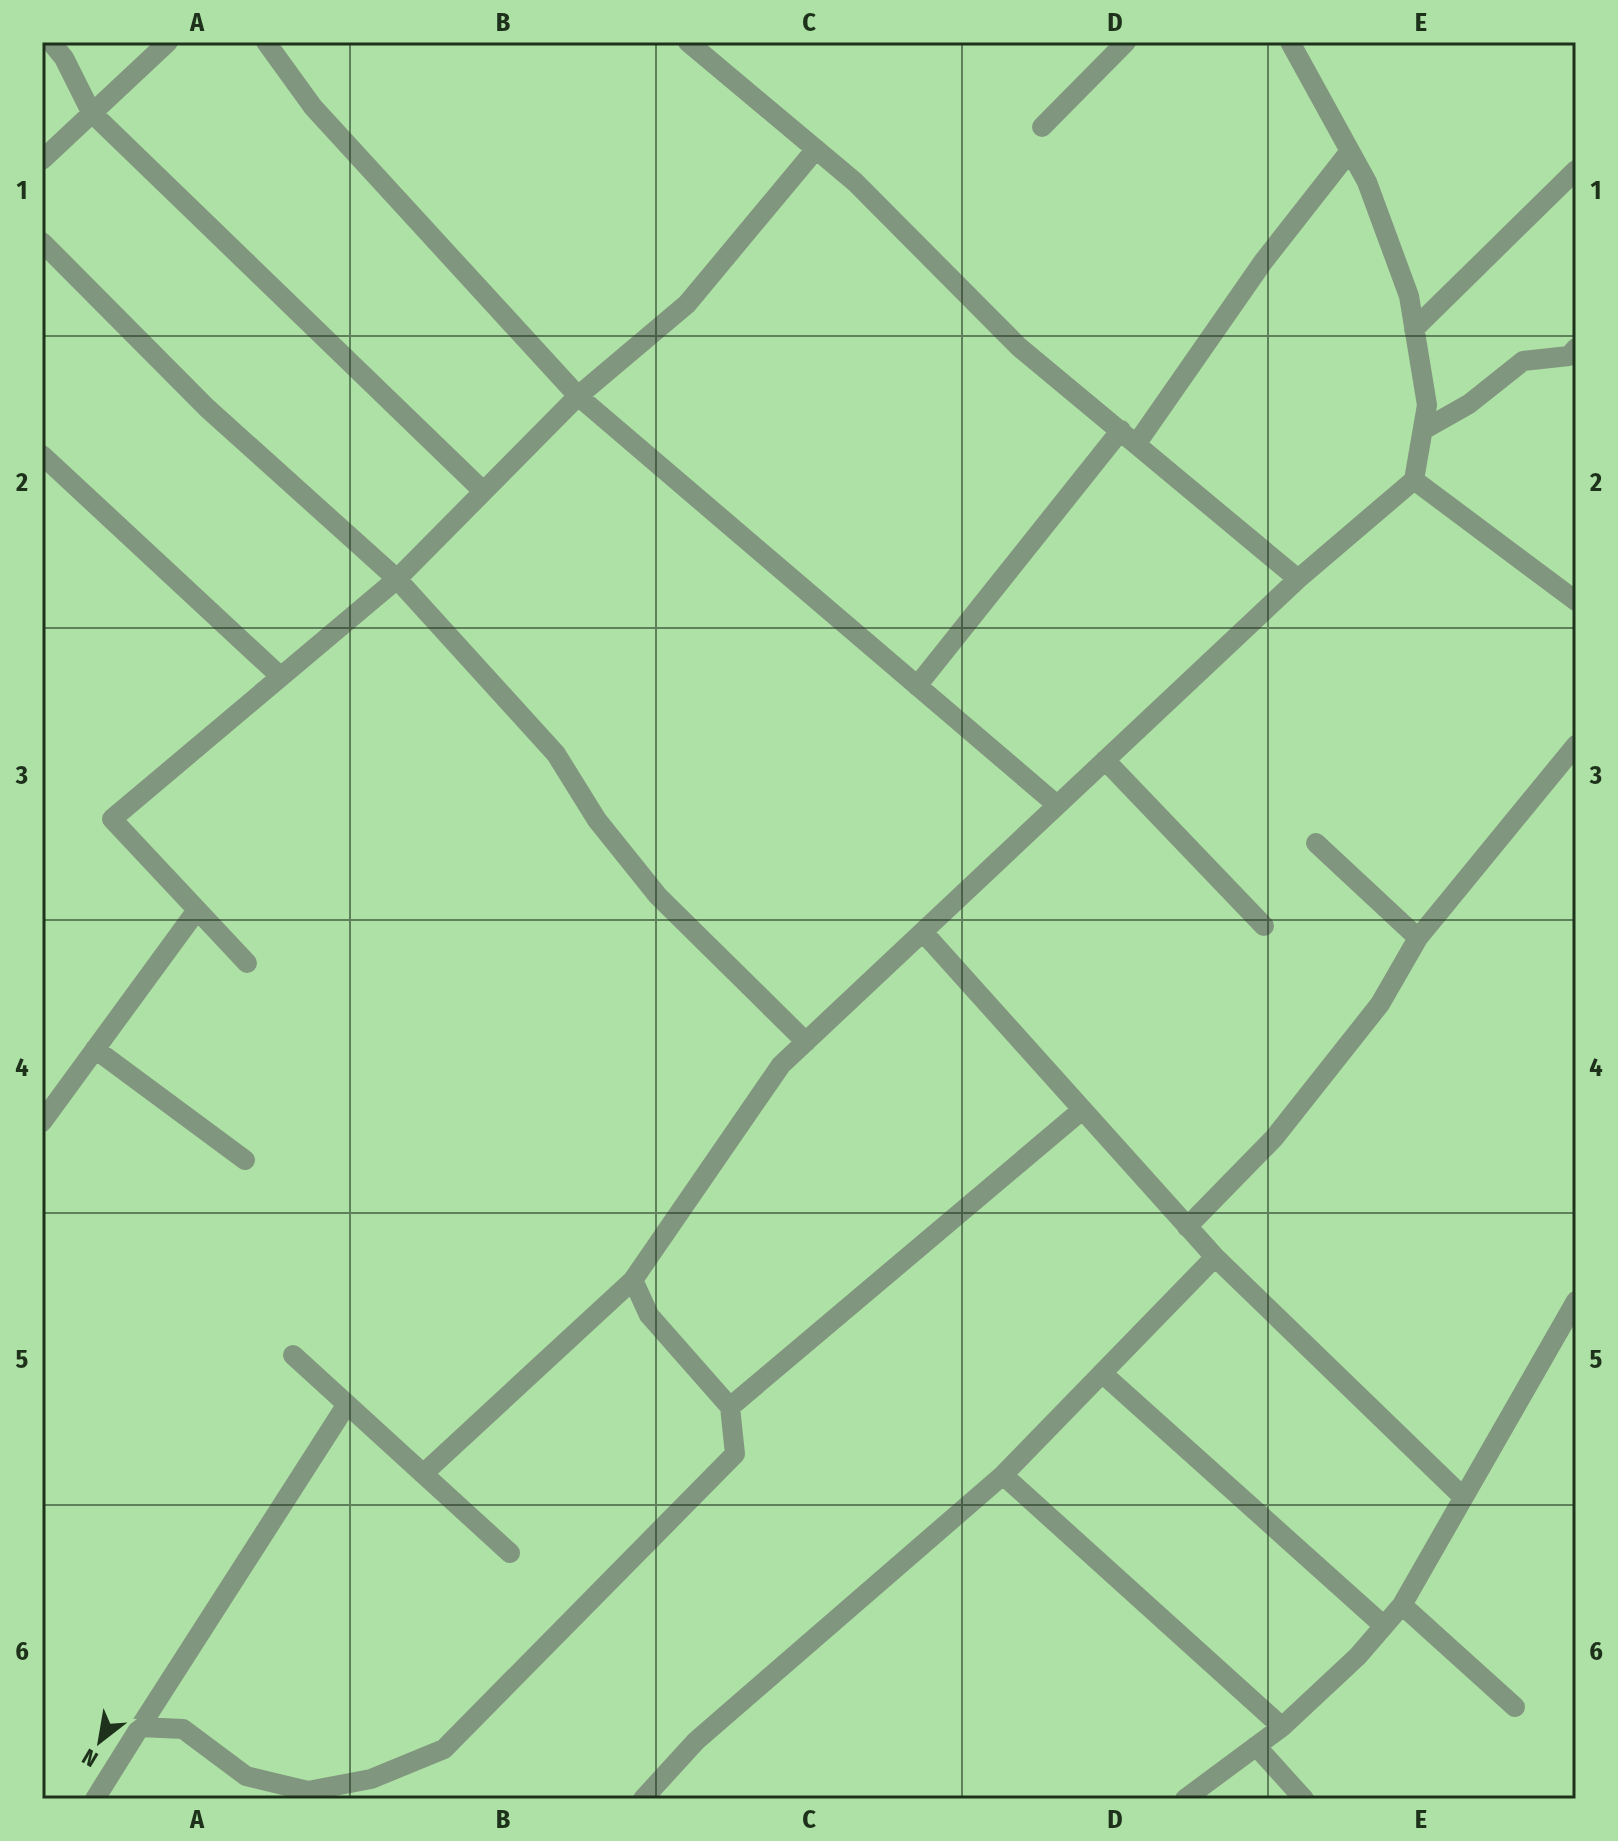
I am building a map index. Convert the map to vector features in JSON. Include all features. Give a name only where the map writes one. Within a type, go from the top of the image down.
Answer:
[{"type":"street","points":[[51,42],[64,58],[91,112],[483,491]]},
{"type":"street","points":[[42,160],[168,42]]},
{"type":"street","points":[[266,42],[313,107],[578,396],[1057,805]]},
{"type":"street","points":[[688,42],[855,182],[1019,347],[1298,579]]},
{"type":"street","points":[[1042,127],[1126,42]]},
{"type":"street","points":[[423,1474],[633,1280],[781,1065],[1298,579],[1414,480],[1427,405],[1409,296],[1367,182],[1290,42]]},
{"type":"street","points":[[247,963],[112,819],[397,579],[578,396],[687,304],[816,149]]},
{"type":"street","points":[[917,686],[1129,437],[1350,151]]},
{"type":"street","points":[[1414,329],[1576,170]]},
{"type":"street","points":[[42,242],[207,408],[397,579],[556,754],[597,820],[658,896],[806,1042]]},
{"type":"street","points":[[1423,430],[1469,404],[1523,361],[1569,356],[1576,348]]},
{"type":"street","points":[[42,455],[281,677]]},
{"type":"street","points":[[1414,480],[1576,601]]},
{"type":"street","points":[[1187,1227],[1274,1138],[1380,1004],[1418,938],[1576,745]]},
{"type":"street","points":[[1105,760],[1264,926]]},
{"type":"street","points":[[1316,843],[1418,938]]},
{"type":"street","points":[[42,1122],[197,910]]},
{"type":"street","points":[[923,932],[1215,1257],[1463,1497]]},
{"type":"street","points":[[95,1049],[245,1160]]},
{"type":"street","points":[[730,1407],[1082,1110]]},
{"type":"street","points":[[643,1799],[696,1741],[1003,1475],[1215,1257]]},
{"type":"street","points":[[140,1727],[183,1729],[246,1776],[308,1791],[371,1779],[444,1749],[735,1454],[730,1407],[649,1315],[633,1280]]},
{"type":"street","points":[[1185,1799],[1282,1727],[1358,1656],[1402,1605],[1576,1301]]},
{"type":"street","points":[[293,1355],[510,1553]]},
{"type":"street","points":[[1102,1373],[1384,1626]]},
{"type":"street","points":[[95,1799],[347,1404]]},
{"type":"street","points":[[1003,1475],[1282,1727]]},
{"type":"street","points":[[1402,1605],[1515,1707]]},
{"type":"street","points":[[1256,1746],[1304,1799]]}]
